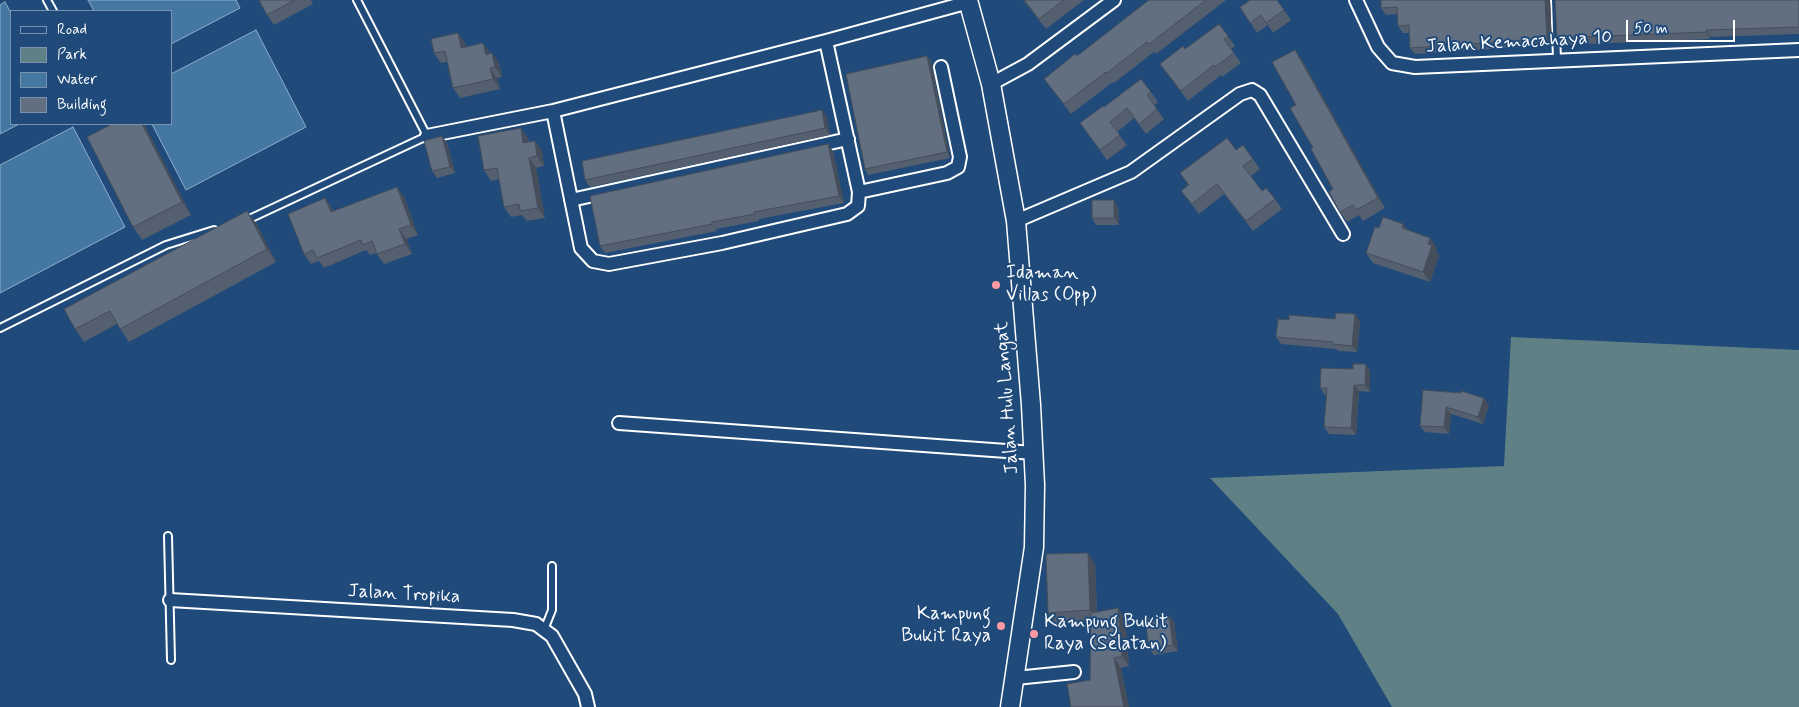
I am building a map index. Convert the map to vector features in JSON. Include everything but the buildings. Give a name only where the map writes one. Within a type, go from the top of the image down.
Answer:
[{"type":"main road","name":"Jalan Hulu Langat","points":[[969,1],[991,84],[1016,220],[1034,453],[1034,547],[1016,678],[1010,707]]},
{"type":"street","points":[[991,84],[1028,64],[1114,0]]},
{"type":"street","name":"Jalan Kemacahaya 10","points":[[1356,0],[1378,47],[1392,63],[1415,67],[1799,50]]},
{"type":"street","points":[[427,136],[553,111],[826,41],[969,1]]},
{"type":"street","points":[[553,111],[581,248],[593,261],[610,264],[722,243],[847,214],[858,206],[859,192],[826,41]]},
{"type":"street","points":[[859,192],[948,173],[958,167],[960,157],[941,67]]},
{"type":"street","points":[[1016,220],[1131,172],[1240,94],[1252,90],[1260,95],[1343,234]]},
{"type":"street","points":[[571,200],[848,139]]},
{"type":"street","points":[[619,423],[1034,453]]},
{"type":"street","name":"Jalan Tropika","points":[[170,600],[513,620],[536,624],[544,630]]},
{"type":"street","points":[[544,630],[552,636],[585,694],[588,707]]},
{"type":"street","points":[[1016,678],[1074,672]]},
{"type":"lane","points":[[236,224],[253,218],[427,136],[356,0]]},
{"type":"lane","points":[[1556,0],[1557,60]]},
{"type":"lane","points":[[0,328],[166,245],[218,229]]},
{"type":"lane","points":[[168,536],[171,660]]},
{"type":"lane","points":[[544,630],[552,610],[552,566]]},
{"type":"green space","points":[[1511,337],[1799,350],[1799,707],[1392,707],[1338,614],[1210,478],[1504,466]]},
{"type":"water","points":[[88,0],[236,0],[240,8],[172,43],[172,10],[93,10]]},
{"type":"water","points":[[5,2],[10,11],[10,125],[17,125],[0,134],[0,5]]},
{"type":"water","points":[[256,30],[306,127],[186,190],[153,125],[172,125],[172,73]]},
{"type":"water","points":[[73,127],[125,227],[0,293],[0,165]]},
{"type":"place","name":"Idaman Villas (Opp)","points":[[996,285]]},
{"type":"place","name":"Kampung Bukit Raya","points":[[1001,626]]},
{"type":"place","name":"Kampung Bukit Raya (Selatan)","points":[[1034,634]]}]
